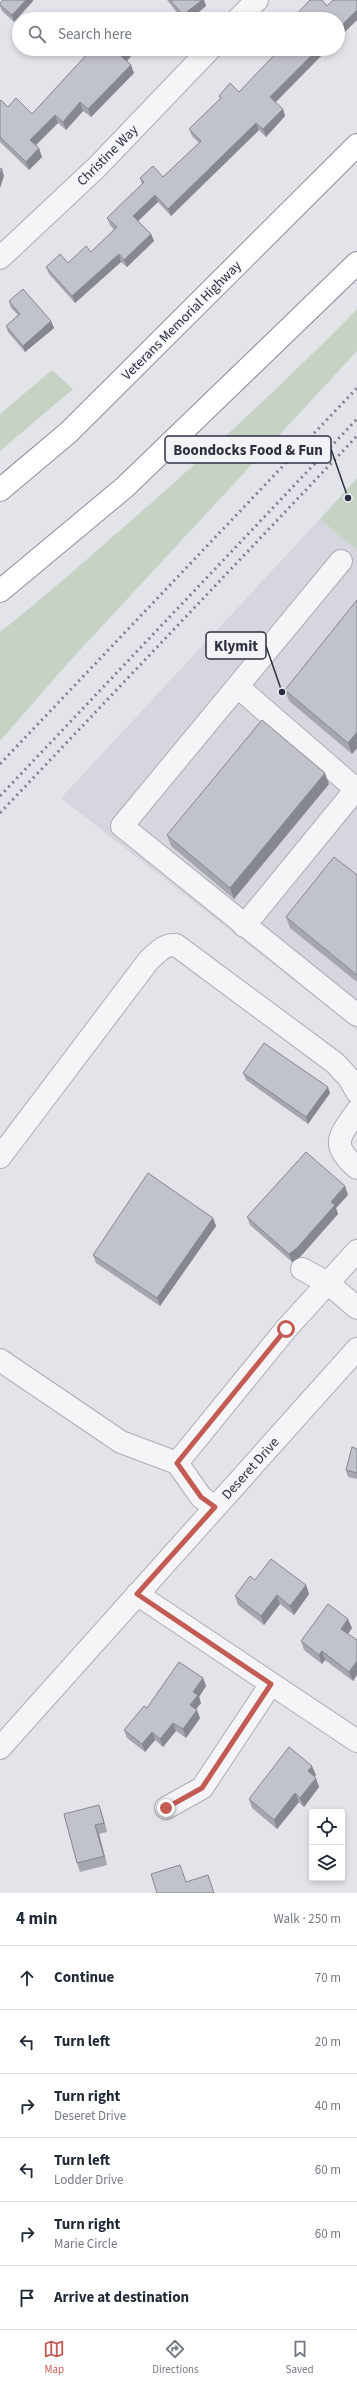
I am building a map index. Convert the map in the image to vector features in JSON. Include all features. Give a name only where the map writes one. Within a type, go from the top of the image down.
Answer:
[{"type":"highway","name":"Veterans Memorial Highway","points":[[0,490],[69,432],[357,145]]},
{"type":"highway","points":[[0,592],[125,487],[357,263]]},
{"type":"street","points":[[245,12],[257,0]]},
{"type":"street","name":"Christine Way","points":[[0,258],[97,168],[203,56]]},
{"type":"street","points":[[341,561],[122,826],[244,926],[357,1015]]},
{"type":"street","points":[[238,687],[357,791],[244,926]]},
{"type":"street","points":[[0,1157],[149,960],[160,949],[168,944],[176,945],[335,1063],[349,1078],[357,1092]]},
{"type":"street","points":[[357,1111],[339,1138],[339,1143],[348,1161],[357,1168]]},
{"type":"street","points":[[177,1463],[286,1329],[357,1251]]},
{"type":"street","points":[[302,1269],[328,1283],[357,1308]]},
{"type":"street","name":"Deseret Drive","points":[[0,1748],[357,1349]]},
{"type":"street","points":[[0,1360],[121,1442],[177,1463],[201,1497],[215,1507]]},
{"type":"street","points":[[137,1594],[357,1741]]},
{"type":"street","points":[[166,1808],[202,1788],[271,1684]]},
{"type":"shaded area","points":[[320,519],[357,550],[357,1030],[61,798]]},
{"type":"green space","points":[[357,309],[357,351],[67,664],[0,741],[0,632],[67,577],[190,469],[330,337]]},
{"type":"green space","points":[[52,370],[73,389],[0,451],[0,414]]},
{"type":"green space","points":[[357,478],[357,550],[320,519]]},
{"type":"building","points":[[3,0],[26,0],[15,12],[12,12],[12,15],[0,5]]},
{"type":"building","points":[[170,0],[202,0],[187,12],[180,12]]},
{"type":"building","points":[[310,0],[322,0],[327,6],[333,0],[357,0],[357,10],[345,22],[345,12],[299,12]]},
{"type":"building","points":[[85,56],[121,56],[131,65],[88,109],[80,102],[63,122],[55,115],[30,140],[39,148],[26,162],[0,137],[0,101],[1,100],[8,107],[16,98],[32,114]]},
{"type":"building","points":[[273,56],[311,56],[270,97],[283,109],[263,129],[256,123],[168,209],[155,195],[133,216],[151,234],[124,260],[119,254],[72,296],[46,267],[60,254],[68,263],[86,246],[91,252],[117,227],[107,218],[144,182],[140,178],[153,166],[163,177],[201,141],[189,129],[221,98],[219,96],[230,83],[239,92]]},
{"type":"building","points":[[23,289],[51,321],[23,346],[6,326],[20,314],[9,301]]},
{"type":"building","points":[[357,600],[357,732],[348,743],[285,690]]},
{"type":"building","points":[[262,720],[325,773],[230,888],[167,835]]},
{"type":"building","points":[[334,857],[357,875],[357,975],[286,917]]},
{"type":"building","points":[[264,1043],[328,1087],[306,1117],[243,1073]]},
{"type":"building","points":[[306,1152],[345,1186],[331,1202],[335,1205],[297,1248],[289,1254],[247,1217]]},
{"type":"building","points":[[148,1173],[213,1218],[157,1298],[93,1255]]},
{"type":"building","points":[[352,1447],[357,1449],[357,1473],[346,1470]]},
{"type":"building","points":[[271,1559],[306,1585],[290,1606],[277,1595],[261,1616],[235,1596],[250,1576],[255,1580]]},
{"type":"building","points":[[328,1604],[348,1619],[341,1629],[357,1640],[357,1661],[349,1672],[322,1651],[319,1655],[301,1641]]},
{"type":"building","points":[[179,1662],[203,1678],[193,1692],[198,1695],[190,1705],[197,1710],[183,1729],[173,1723],[160,1739],[152,1732],[142,1744],[124,1730],[144,1706],[147,1708]]},
{"type":"building","points":[[289,1747],[312,1766],[308,1771],[316,1778],[300,1798],[295,1793],[274,1820],[249,1799]]},
{"type":"building","points":[[99,1805],[104,1823],[95,1825],[104,1856],[77,1863],[64,1814]]},
{"type":"building","points":[[180,1865],[186,1882],[208,1875],[214,1893],[157,1893],[151,1874]]},
{"type":"railway","points":[[0,764],[357,388]]},
{"type":"railway","points":[[0,796],[357,419]]},
{"type":"railway","points":[[0,813],[357,436]]},
{"type":"place","name":"Boondocks Food & Fun","points":[[348,498]]},
{"type":"place","name":"Klymit","points":[[282,692]]},
{"type":"route","points":[[166,1808],[202,1788],[271,1684],[137,1594],[215,1507],[201,1497],[177,1463],[286,1329]]}]
